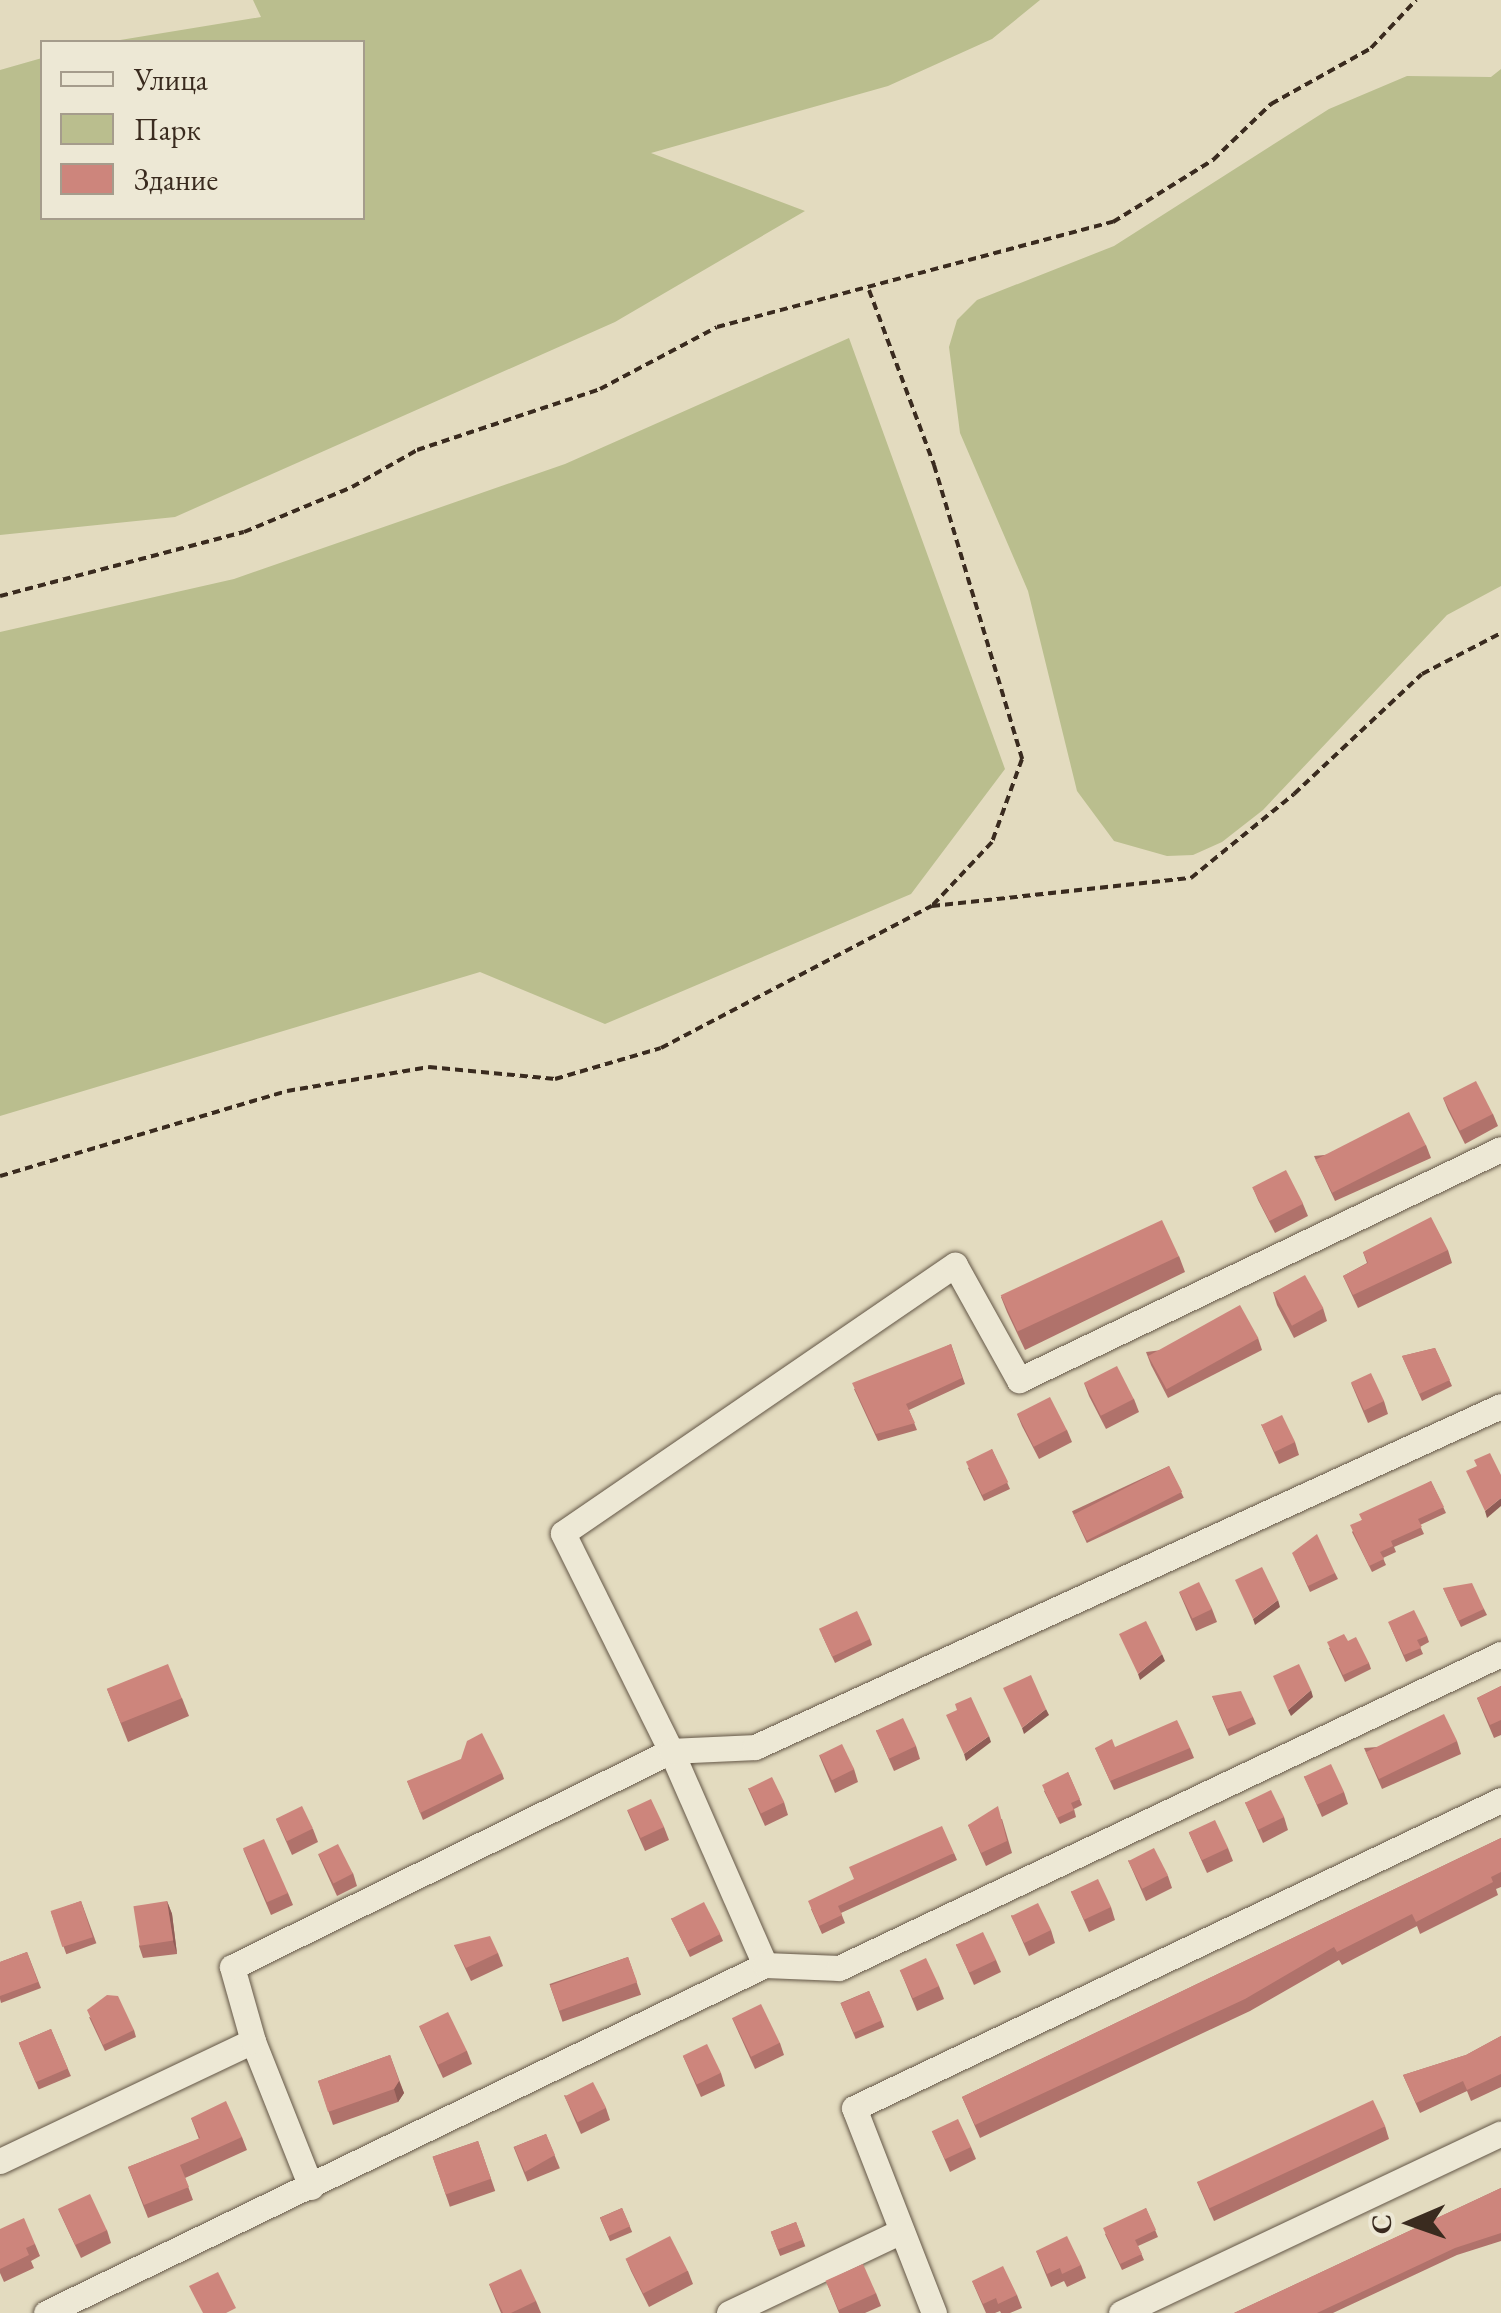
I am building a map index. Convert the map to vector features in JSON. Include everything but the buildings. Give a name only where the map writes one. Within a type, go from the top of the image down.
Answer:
[{"type":"street","points":[[765,1966],[671,1751],[563,1533],[955,1265],[1019,1380],[1501,1149]]},
{"type":"street","points":[[311,2187],[253,2042],[232,1967],[671,1751],[755,1747],[1501,1406]]},
{"type":"street","points":[[46,2313],[765,1966],[839,1968],[1501,1654]]},
{"type":"street","points":[[934,2313],[854,2108],[1501,1800]]},
{"type":"street","points":[[0,2161],[253,2042]]},
{"type":"street","points":[[1120,2313],[1501,2132]]},
{"type":"street","points":[[730,2313],[902,2231]]},
{"type":"path","points":[[0,596],[244,532],[352,488],[417,450],[600,389],[718,327],[1112,222],[1213,160],[1271,104],[1370,48],[1416,0]]},
{"type":"path","points":[[0,1176],[286,1090],[428,1066],[555,1079],[661,1048],[932,906],[992,842],[1022,758],[934,465],[868,290]]},
{"type":"path","points":[[932,906],[1191,878],[1294,794],[1422,674],[1501,632]]},
{"type":"green space","points":[[253,0],[1040,0],[992,39],[888,86],[651,153],[805,211],[615,322],[175,517],[0,535],[0,70],[40,59],[40,220],[365,220],[365,40],[120,40],[261,17]]},
{"type":"green space","points":[[1501,69],[1501,586],[1447,615],[1263,810],[1222,842],[1193,855],[1167,856],[1114,841],[1077,791],[1028,591],[960,433],[949,347],[957,320],[977,300],[1114,246],[1329,109],[1407,76],[1491,77]]},
{"type":"green space","points":[[849,338],[1005,769],[911,894],[605,1024],[480,972],[0,1116],[0,632],[234,579],[565,464]]}]
